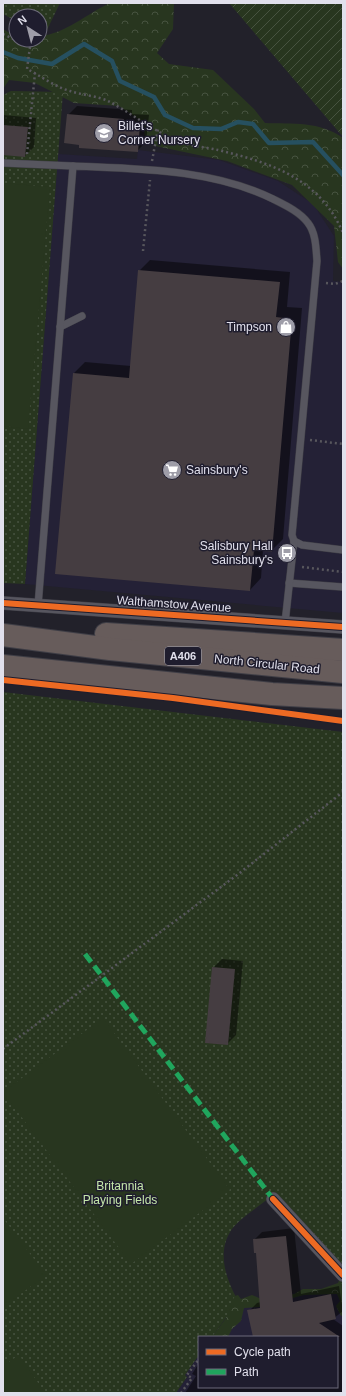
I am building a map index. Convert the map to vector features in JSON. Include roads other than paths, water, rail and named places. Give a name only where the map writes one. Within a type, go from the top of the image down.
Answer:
[{"type":"highway","name":"A406","points":[[13,636],[79,633],[343,650]]},
{"type":"highway","name":"North Circular Road","points":[[13,636],[110,649],[343,672]]},
{"type":"highway","name":"A406","points":[[3,666],[272,694],[343,698]]},
{"type":"highway","name":"A406","points":[[272,694],[315,707],[343,712]]},
{"type":"street","name":"Walthamstow Avenue","points":[[3,603],[343,627]]},
{"type":"street","points":[[273,1199],[343,1275]]},
{"type":"lane","points":[[3,163],[178,172],[214,178],[249,188],[281,202],[309,223],[316,241],[317,261],[297,474],[292,535],[294,541],[285,623]]},
{"type":"lane","points":[[38,606],[73,166]]},
{"type":"lane","points":[[60,327],[82,316]]},
{"type":"lane","points":[[294,541],[302,545],[343,550]]},
{"type":"lane","points":[[289,583],[343,587]]},
{"type":"waterway","points":[[3,52],[18,58],[52,64],[84,44],[112,61],[120,81],[154,97],[165,115],[193,128],[221,129],[238,122],[253,124],[269,143],[313,142],[343,175]]},
{"type":"place","name":"Billet's Corner Nursery","points":[[104,133]]},
{"type":"place","name":"Timpson","points":[[286,327]]},
{"type":"place","name":"Sainsbury's","points":[[172,470]]},
{"type":"place","name":"Salisbury Hall Sainsbury's","points":[[287,553]]},
{"type":"park label","name":"Britannia Playing Fields","points":[[120,1193]]}]
